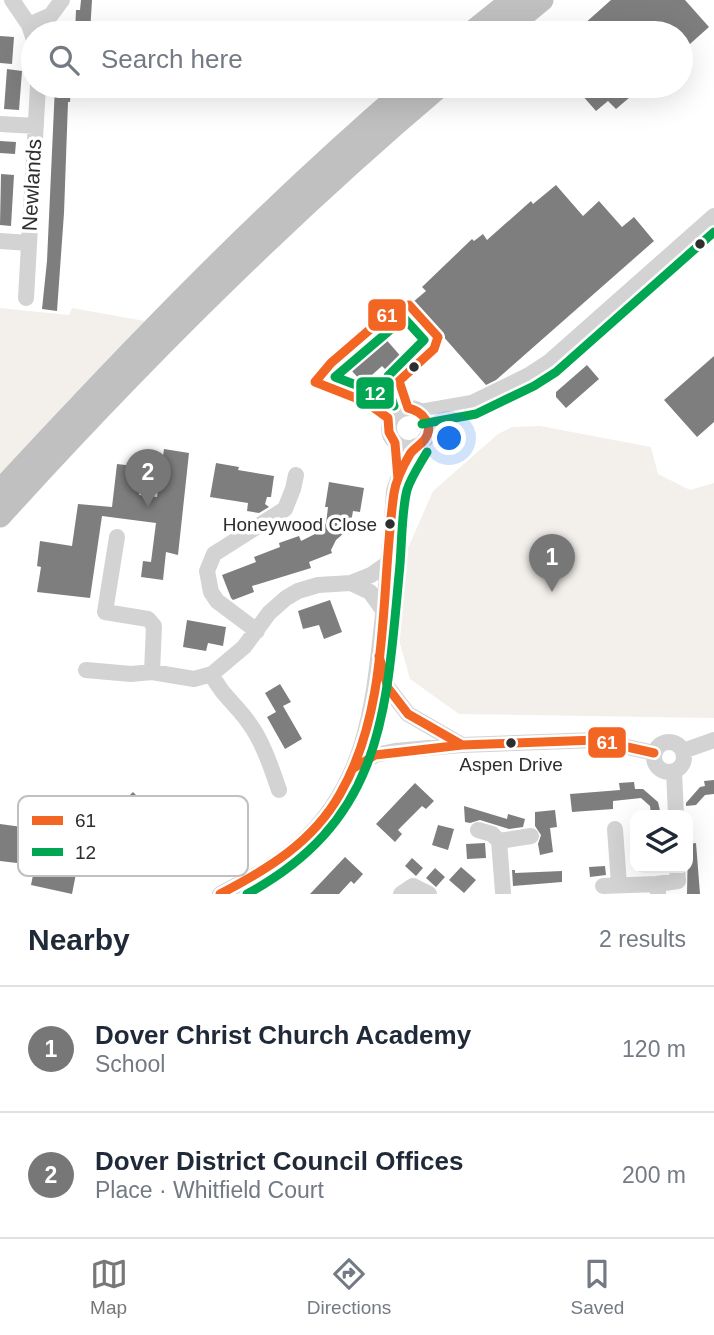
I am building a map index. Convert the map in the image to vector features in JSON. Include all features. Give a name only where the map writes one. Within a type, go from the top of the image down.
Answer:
[{"type":"highway","points":[[486,21],[512,0]]},
{"type":"highway","points":[[517,21],[542,0]]},
{"type":"highway","points":[[0,491],[198,282],[269,212],[397,98]]},
{"type":"highway","points":[[0,516],[212,293],[284,223],[426,98]]},
{"type":"street","points":[[12,0],[25,21]]},
{"type":"street","points":[[44,21],[62,0]]},
{"type":"street","name":"Newlands","points":[[26,298],[37,98]]},
{"type":"street","name":"Newlands","points":[[0,124],[36,126]]},
{"type":"street","points":[[395,443],[405,447],[421,443],[472,403],[549,362],[714,216]]},
{"type":"street","name":"Newlands","points":[[0,241],[29,243]]},
{"type":"street","points":[[398,479],[395,443],[389,432],[393,416],[402,408],[420,412],[472,403]]},
{"type":"street","points":[[220,894],[257,875],[303,841],[319,822],[354,768],[370,720],[379,656],[394,491],[398,479],[421,443],[428,423],[420,412]]},
{"type":"street","points":[[257,631],[217,601],[211,592],[207,570],[214,554],[285,509],[296,475]]},
{"type":"street","points":[[117,537],[105,612],[148,619],[154,626],[152,672]]},
{"type":"street","points":[[86,670],[131,674],[152,672],[194,679],[212,674],[232,659],[277,604],[298,591],[318,584],[351,583],[372,575],[388,563]]},
{"type":"street","points":[[351,583],[370,592],[383,610]]},
{"type":"street","points":[[379,656],[388,688],[408,714],[462,745]]},
{"type":"street","points":[[212,674],[224,696],[240,710],[251,726],[279,790]]},
{"type":"street","points":[[354,768],[375,755],[462,745],[596,740],[654,752]]},
{"type":"street","points":[[683,751],[714,740]]},
{"type":"street","points":[[671,741],[680,746],[684,761],[674,771],[664,772],[657,766],[654,752],[660,744],[671,741]]},
{"type":"street","points":[[674,771],[676,810]]},
{"type":"street","points":[[615,829],[611,886],[657,889],[678,881],[677,873]]},
{"type":"street","points":[[478,830],[492,834],[499,841],[502,893]]},
{"type":"street","points":[[499,841],[531,836]]},
{"type":"street","points":[[241,894],[257,875]]},
{"type":"street","points":[[401,894],[413,886],[429,894]]},
{"type":"shaded area","points":[[0,308],[69,315],[72,308],[145,321],[0,477]]},
{"type":"shaded area","points":[[540,426],[651,447],[658,474],[690,490],[714,483],[714,718],[459,714],[410,679],[399,640],[408,548],[433,491],[498,434],[512,427]]},
{"type":"building","points":[[81,0],[92,0],[91,21],[76,21],[76,10],[80,10]]},
{"type":"building","points":[[611,0],[685,0],[709,27],[693,41],[693,21],[587,21]]},
{"type":"building","points":[[0,36],[14,37],[12,64],[0,63]]},
{"type":"building","points":[[7,69],[21,71],[19,110],[4,109]]},
{"type":"building","points":[[54,98],[70,98],[57,311],[42,309],[47,261]]},
{"type":"building","points":[[585,98],[629,98],[616,109],[608,101],[596,111]]},
{"type":"building","points":[[0,141],[16,142],[15,154],[0,153]]},
{"type":"building","points":[[1,174],[14,175],[11,226],[0,225]]},
{"type":"building","points":[[556,185],[583,216],[599,201],[622,227],[634,217],[654,241],[496,380],[486,385],[413,302],[426,291],[422,287],[472,239],[474,241],[483,234],[487,240],[531,201],[533,204]]},
{"type":"building","points":[[383,336],[404,360],[389,373],[382,366],[363,383],[351,370],[369,354],[367,351]]},
{"type":"building","points":[[714,356],[714,422],[697,437],[664,400]]},
{"type":"building","points":[[587,365],[599,379],[566,408],[556,397],[556,392]]},
{"type":"building","points":[[164,449],[189,453],[178,555],[166,552],[163,580],[141,577],[143,561],[151,562],[156,523],[102,516],[90,598],[37,592],[41,567],[37,566],[40,541],[72,546],[78,504],[112,507],[117,464],[142,467],[139,495],[157,497]]},
{"type":"building","points":[[216,463],[274,476],[271,497],[267,497],[265,504],[269,507],[259,513],[247,511],[248,503],[210,497]]},
{"type":"building","points":[[329,482],[364,488],[360,512],[353,511],[349,534],[344,533],[336,540],[332,553],[309,562],[311,568],[252,586],[254,592],[233,600],[222,575],[256,562],[254,557],[280,547],[279,543],[299,536],[301,541],[323,530],[324,523],[326,524],[328,507],[325,507]]},
{"type":"building","points":[[330,600],[342,632],[324,639],[319,625],[303,629],[298,611]]},
{"type":"building","points":[[187,620],[226,627],[223,646],[208,643],[206,651],[183,647]]},
{"type":"building","points":[[280,684],[291,702],[283,706],[302,739],[285,749],[267,717],[276,712],[265,693]]},
{"type":"building","points":[[714,780],[714,794],[705,795],[696,805],[686,806],[700,787],[705,786],[704,781]]},
{"type":"building","points":[[634,782],[635,789],[643,789],[658,802],[660,810],[650,810],[650,806],[641,798],[613,801],[613,809],[572,812],[570,794],[620,790],[619,783]]},
{"type":"building","points":[[415,783],[434,801],[426,809],[422,806],[398,830],[402,834],[395,842],[376,824]]},
{"type":"building","points":[[464,806],[507,819],[508,814],[525,819],[523,827],[509,829],[480,820],[465,822]]},
{"type":"building","points":[[555,810],[557,827],[550,828],[553,852],[540,855],[538,844],[541,835],[535,826],[535,812]]},
{"type":"building","points":[[0,824],[18,826],[17,863],[0,861]]},
{"type":"building","points":[[438,825],[454,829],[448,850],[432,845]]},
{"type":"building","points":[[485,843],[486,858],[467,859],[466,844]]},
{"type":"building","points":[[693,843],[696,843],[700,894],[687,894],[687,873],[693,873]]},
{"type":"building","points":[[345,857],[363,874],[354,884],[351,881],[339,894],[310,894]]},
{"type":"building","points":[[412,858],[423,868],[416,876],[405,866]]},
{"type":"building","points":[[605,866],[606,875],[590,877],[589,867]]},
{"type":"building","points":[[461,867],[476,880],[464,893],[449,880]]},
{"type":"building","points":[[435,868],[445,877],[436,887],[426,878]]},
{"type":"building","points":[[512,870],[515,870],[515,873],[562,871],[562,882],[513,886]]},
{"type":"building","points":[[33,876],[76,876],[72,894],[31,885]]},
{"type":"transit line","name":"12","points":[[422,424],[476,414],[534,386],[556,372],[714,232]]},
{"type":"transit line","name":"61","points":[[220,894],[288,853],[317,826],[340,794],[356,760],[368,723],[381,647],[395,488],[407,459],[425,439],[429,429],[426,419],[408,408],[399,381],[434,349],[438,337],[409,305],[396,307],[331,363],[315,382],[366,402],[388,418],[389,432],[395,443],[398,479]]},
{"type":"transit line","name":"12","points":[[404,318],[424,340],[388,376],[387,384],[394,406],[372,391],[335,377],[404,318]]},
{"type":"transit line","name":"12","points":[[247,894],[292,865],[326,832],[351,797],[369,759],[381,718],[389,673],[405,499],[411,480],[427,452]]},
{"type":"transit line","name":"61","points":[[379,656],[388,688],[408,714],[462,745]]},
{"type":"transit line","name":"61","points":[[354,768],[375,755],[462,745],[596,740],[654,753]]},
{"type":"place","name":"Dover District Council Offices","points":[[148,507]]},
{"type":"place","name":"Honeywood Close","points":[[390,524]]},
{"type":"place","name":"Dover Christ Church Academy","points":[[552,592]]},
{"type":"place","name":"Aspen Drive","points":[[511,743]]}]
